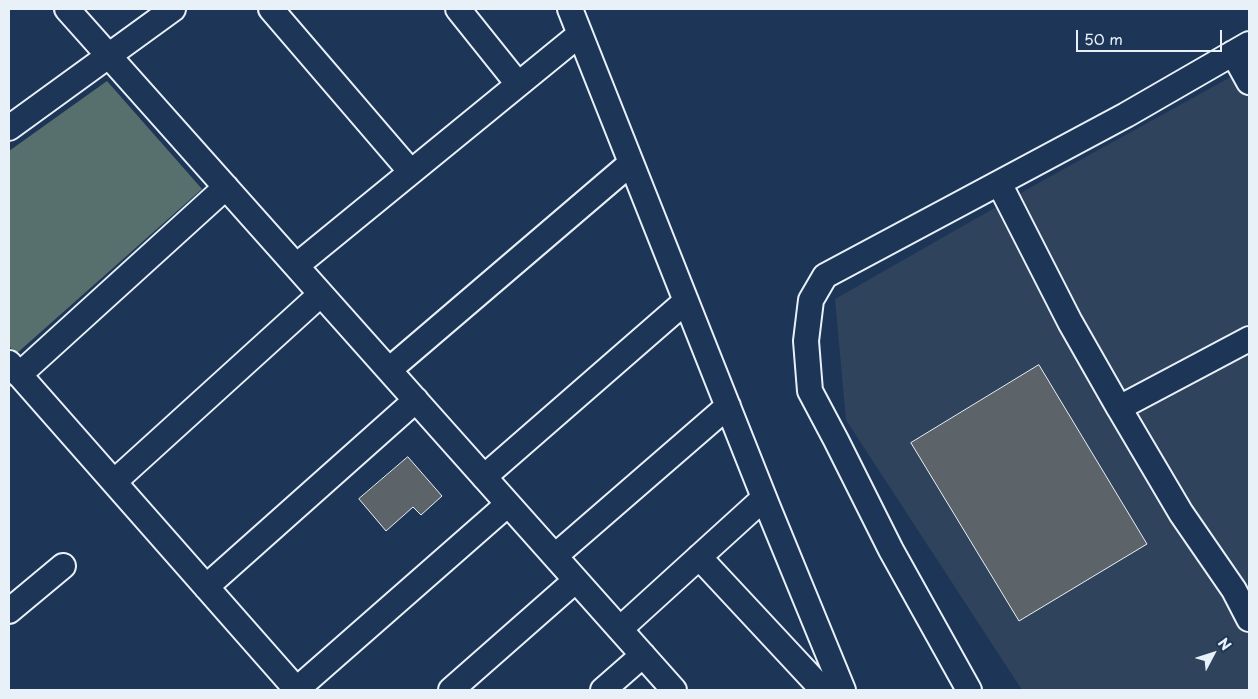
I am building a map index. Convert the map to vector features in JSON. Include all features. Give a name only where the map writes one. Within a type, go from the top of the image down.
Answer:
[{"type":"street","points":[[67,9],[674,690]]},
{"type":"street","points":[[9,128],[173,9]]},
{"type":"street","points":[[271,9],[411,172]]},
{"type":"street","points":[[458,9],[518,84]]},
{"type":"street","points":[[570,9],[764,498],[843,690]]},
{"type":"street","points":[[296,266],[580,34]]},
{"type":"street","points":[[969,690],[891,550],[810,391],[806,341],[811,300],[826,276],[1126,115],[1241,49],[1249,82]]},
{"type":"street","points":[[389,370],[631,163]]},
{"type":"street","points":[[998,183],[1070,322],[1119,408],[1181,513],[1234,590],[1249,619]]},
{"type":"street","points":[[226,187],[14,369],[297,690],[508,504]]},
{"type":"street","points":[[114,482],[321,294]]},
{"type":"street","points":[[484,477],[686,301]]},
{"type":"street","points":[[1119,408],[1249,339]]},
{"type":"street","points":[[206,587],[416,400]]},
{"type":"street","points":[[555,556],[728,406]]},
{"type":"street","points":[[620,629],[764,498]]},
{"type":"street","points":[[699,557],[822,690]]},
{"type":"street","points":[[9,611],[63,566]]},
{"type":"street","points":[[451,690],[576,580]]},
{"type":"street","points":[[603,690],[643,655]]},
{"type":"shaded area","points":[[1249,67],[1249,690],[1022,690],[846,420],[835,299],[1033,186]]},
{"type":"green space","points":[[107,81],[202,189],[16,354],[9,346],[9,151]]},
{"type":"building","points":[[1039,365],[1147,544],[1019,621],[911,443]]},
{"type":"building","points":[[408,457],[442,496],[421,515],[413,507],[386,531],[359,499]]}]
